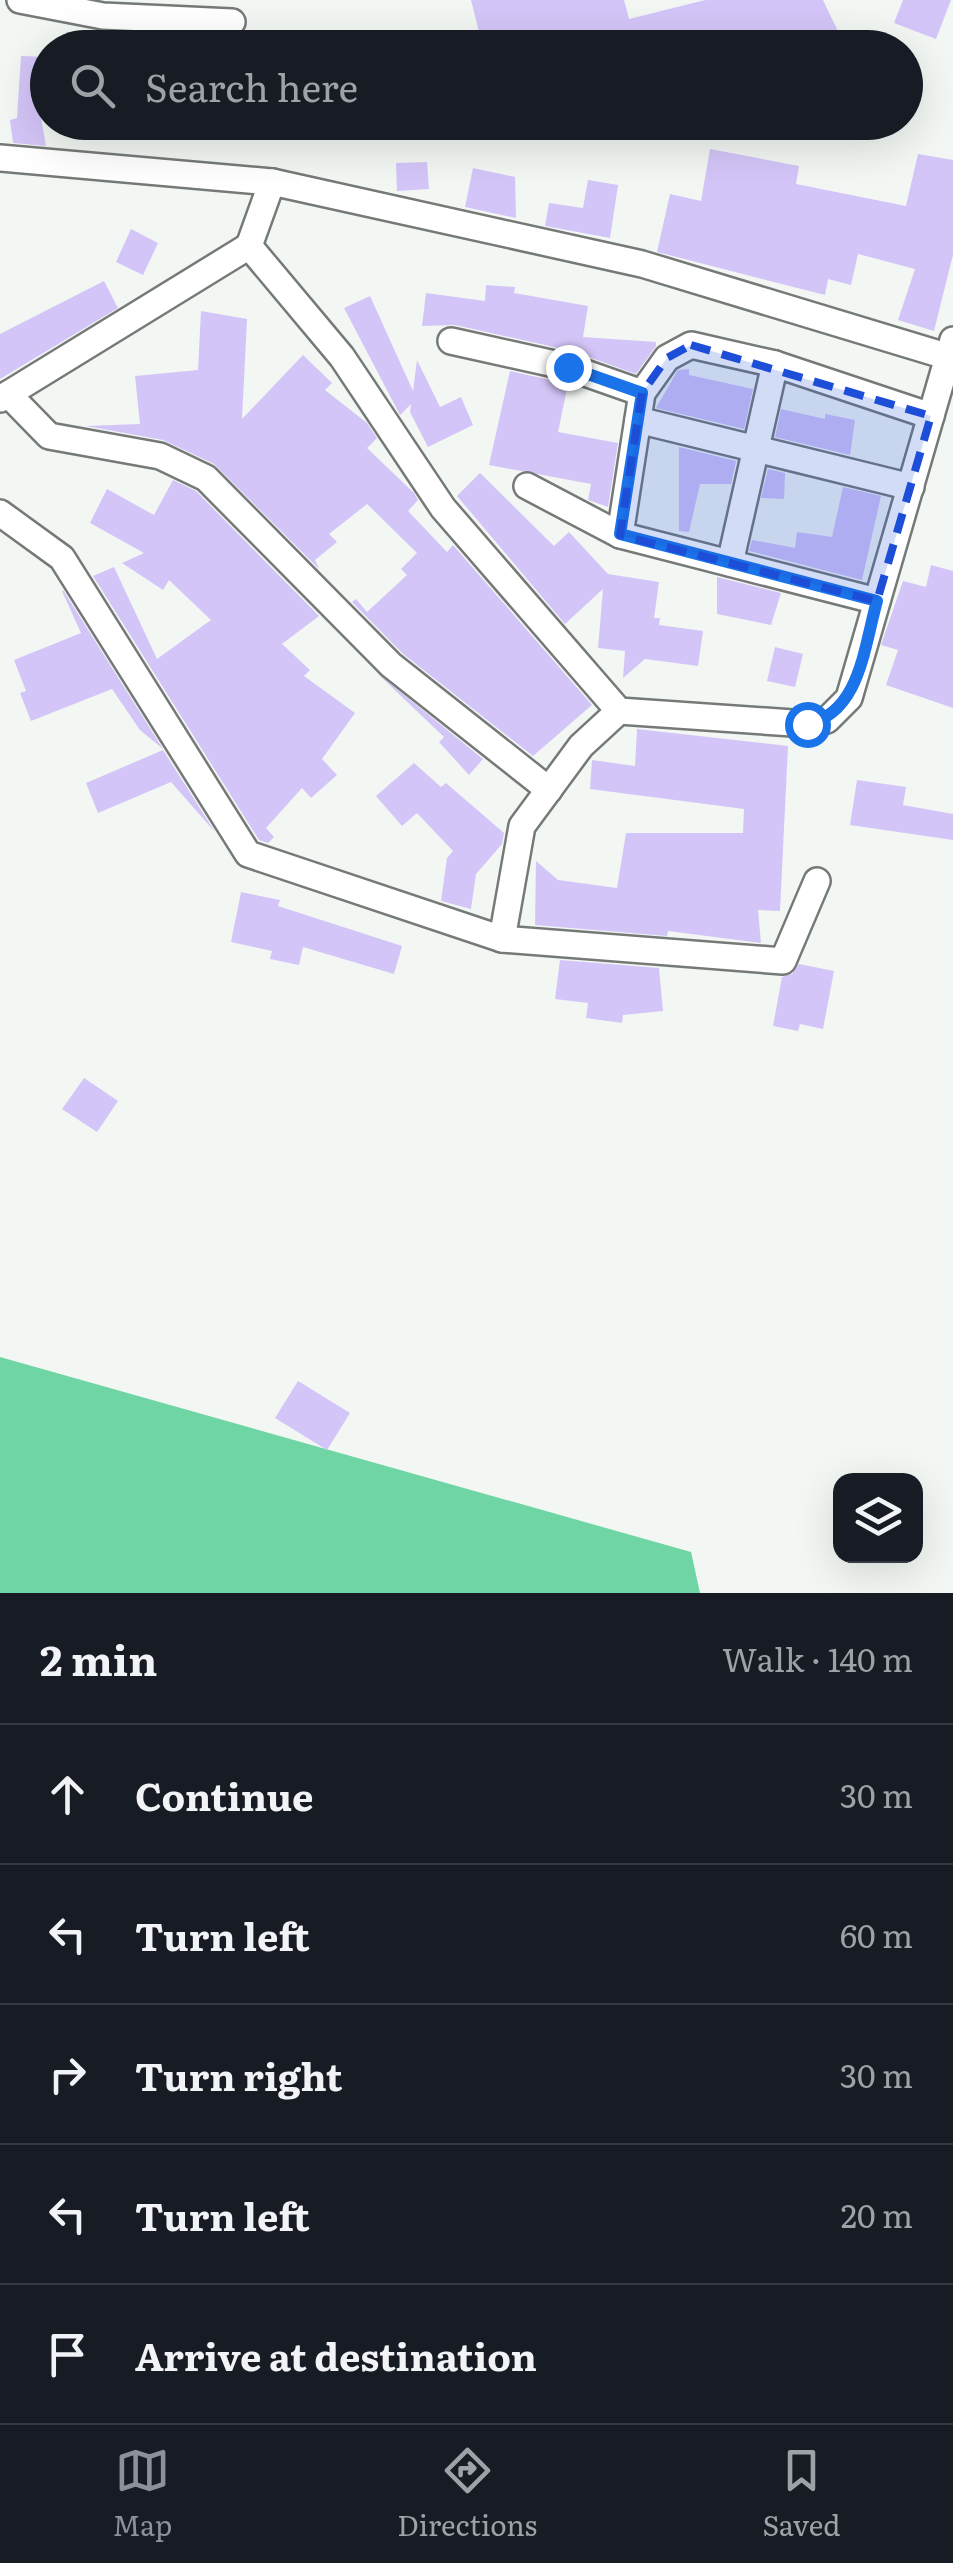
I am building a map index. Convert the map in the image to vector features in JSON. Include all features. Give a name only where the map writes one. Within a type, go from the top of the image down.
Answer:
[{"type":"street","points":[[20,0],[104,16],[232,22]]},
{"type":"street","points":[[0,158],[272,182],[642,264],[951,348],[849,698],[827,720],[807,724],[618,711],[443,508],[342,357],[249,246]]},
{"type":"street","points":[[272,182],[249,246],[4,397],[49,436],[160,456],[206,478],[392,665],[549,790]]},
{"type":"street","points":[[451,341],[568,367],[642,393]]},
{"type":"street","points":[[620,534],[642,393],[667,358],[692,345],[775,364],[932,416]]},
{"type":"street","points":[[730,563],[775,364]]},
{"type":"street","points":[[638,420],[911,487]]},
{"type":"street","points":[[528,486],[620,534],[877,601]]},
{"type":"street","points":[[0,513],[62,558],[248,854],[502,939],[783,960],[816,881]]},
{"type":"street","points":[[502,939],[522,826],[581,746],[618,711]]},
{"type":"highlighted area","points":[[691,345],[931,416],[877,601],[620,535],[642,393],[667,358]]},
{"type":"green space","points":[[0,1357],[691,1552],[700,1593],[0,1593]]},
{"type":"building","points":[[471,0],[624,0],[629,19],[705,0],[823,0],[837,30],[478,30]]},
{"type":"building","points":[[903,0],[951,0],[936,39],[923,34],[923,30],[894,23]]},
{"type":"building","points":[[21,56],[30,56],[30,140],[45,140],[46,146],[13,143],[10,120],[17,118]]},
{"type":"building","points":[[710,149],[799,166],[796,184],[906,206],[918,154],[953,160],[953,255],[934,331],[898,320],[915,269],[858,254],[851,285],[828,279],[825,295],[657,252],[670,194],[701,201]]},
{"type":"building","points":[[427,162],[429,189],[397,191],[396,163]]},
{"type":"building","points":[[473,168],[515,177],[516,218],[465,207]]},
{"type":"building","points":[[588,180],[618,185],[610,238],[545,226],[549,203],[583,208]]},
{"type":"building","points":[[131,229],[158,243],[143,275],[116,262]]},
{"type":"building","points":[[104,281],[118,308],[0,379],[0,334]]},
{"type":"building","points":[[486,285],[515,287],[514,293],[588,306],[583,337],[656,342],[656,346],[636,374],[572,351],[455,325],[422,326],[426,293],[485,301]]},
{"type":"building","points":[[370,296],[413,391],[417,360],[440,407],[461,397],[473,425],[428,447],[410,412],[411,404],[400,415],[344,308]]},
{"type":"building","points":[[201,311],[247,319],[242,419],[303,355],[332,383],[325,390],[367,423],[377,438],[367,448],[418,500],[408,511],[447,552],[453,545],[592,705],[533,756],[402,653],[352,602],[356,599],[367,612],[407,575],[401,569],[417,553],[367,504],[329,534],[337,542],[315,560],[319,569],[214,464],[163,440],[86,426],[140,424],[135,376],[198,370]]},
{"type":"building","points":[[689,369],[689,375],[753,389],[744,429],[656,408],[678,370]]},
{"type":"building","points":[[510,371],[568,384],[558,432],[618,443],[608,507],[588,500],[591,484],[489,465]]},
{"type":"building","points":[[781,409],[825,419],[825,414],[855,420],[850,455],[775,437]]},
{"type":"building","points":[[679,447],[736,461],[731,484],[700,484],[689,532],[679,531]]},
{"type":"building","points":[[768,469],[785,473],[784,499],[761,498]]},
{"type":"building","points":[[480,473],[554,546],[569,532],[608,574],[659,582],[654,618],[660,618],[659,625],[703,631],[698,666],[645,659],[623,678],[625,651],[598,648],[603,589],[565,624],[457,496]]},
{"type":"building","points":[[173,480],[196,491],[319,616],[282,644],[310,670],[304,676],[355,713],[322,759],[337,775],[311,798],[302,788],[266,828],[274,837],[268,843],[259,840],[93,576],[114,567],[157,659],[211,620],[169,580],[163,590],[122,563],[144,553],[90,523],[107,489],[154,515]]},
{"type":"building","points":[[843,487],[881,496],[862,580],[749,551],[752,540],[795,548],[797,532],[832,537]]},
{"type":"building","points":[[931,565],[953,571],[953,708],[886,685],[898,650],[881,645],[903,581],[926,587]]},
{"type":"building","points":[[717,577],[781,593],[771,625],[717,614]]},
{"type":"building","points":[[62,591],[163,749],[140,730],[112,689],[31,721],[20,693],[26,691],[14,660],[81,633]]},
{"type":"building","points":[[775,647],[803,654],[795,687],[767,681]]},
{"type":"building","points":[[377,673],[483,759],[469,775],[439,742],[444,737]]},
{"type":"building","points":[[637,729],[788,746],[780,911],[758,910],[761,943],[668,931],[667,936],[535,925],[536,861],[558,880],[617,888],[626,833],[743,833],[744,809],[590,789],[592,760],[635,766]]},
{"type":"building","points":[[163,750],[215,832],[171,782],[98,813],[86,783]]},
{"type":"building","points":[[414,763],[441,787],[446,783],[504,833],[502,844],[476,874],[471,909],[441,901],[447,858],[453,851],[417,813],[402,826],[376,796]]},
{"type":"building","points":[[857,780],[906,787],[903,805],[953,814],[953,840],[850,825]]},
{"type":"building","points":[[241,892],[280,900],[278,906],[402,946],[394,974],[303,947],[299,965],[270,959],[272,951],[231,942]]},
{"type":"building","points":[[560,960],[659,968],[663,1011],[623,1015],[622,1023],[586,1018],[588,1003],[555,999]]},
{"type":"building","points":[[799,964],[834,971],[823,1029],[800,1024],[798,1031],[773,1026],[782,977],[792,974]]},
{"type":"building","points":[[84,1078],[118,1101],[97,1132],[62,1109]]},
{"type":"building","points":[[298,1381],[350,1413],[327,1450],[275,1418]]},
{"type":"route","points":[[568,367],[642,393],[620,534],[877,601],[849,698],[827,720],[807,724]]}]
